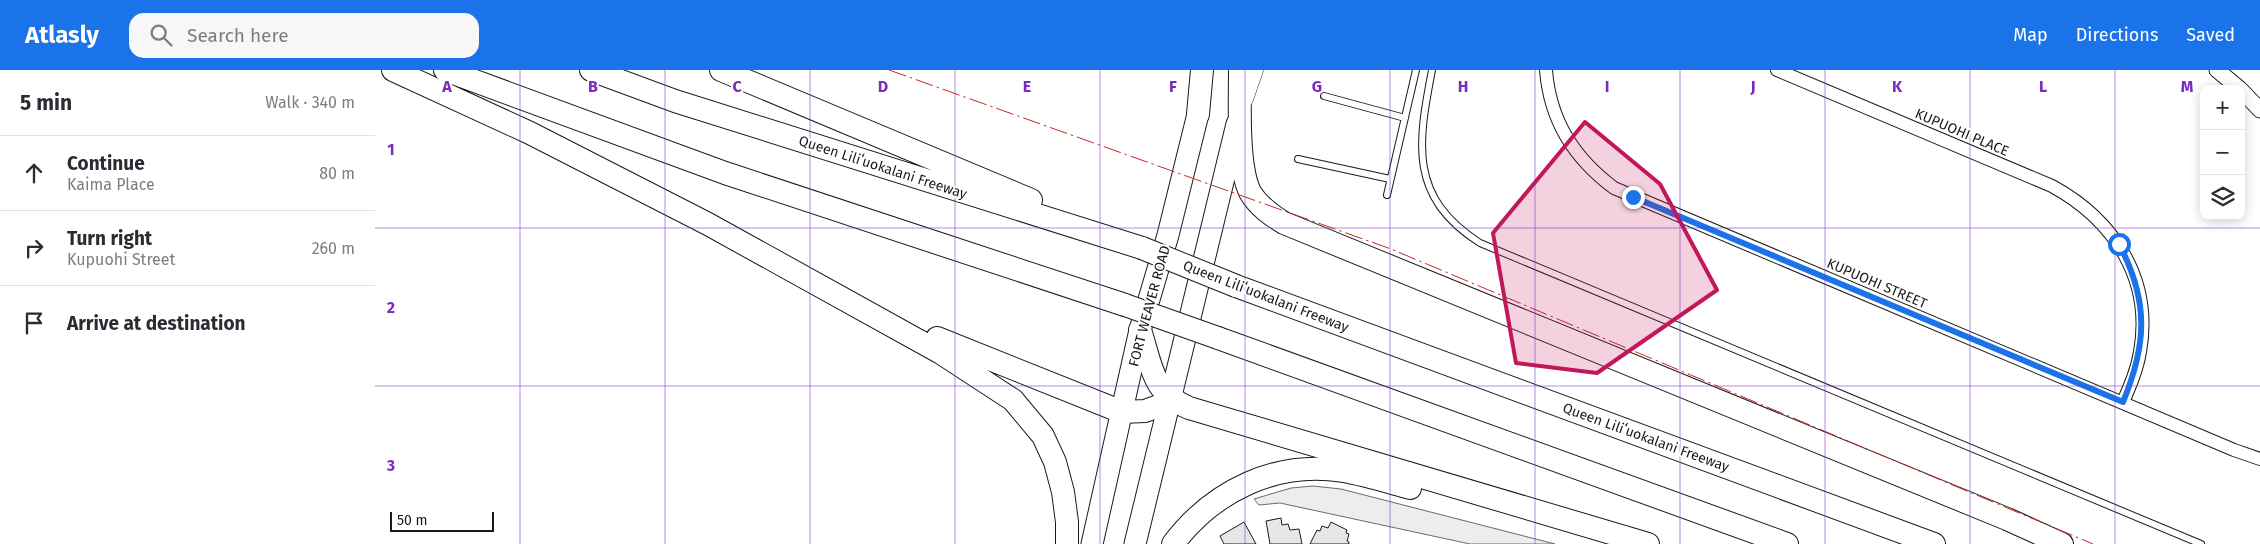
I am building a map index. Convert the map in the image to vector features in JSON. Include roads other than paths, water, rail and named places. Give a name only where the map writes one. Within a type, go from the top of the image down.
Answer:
[{"type":"highway","points":[[393,70],[530,133],[708,224],[864,310],[978,376],[1013,400],[1043,436],[1055,462],[1063,492],[1067,522],[1067,544]]},
{"type":"highway","points":[[445,70],[725,172],[925,241],[1125,305],[1787,544]]},
{"type":"highway","name":"Queen Liliʻuokalani Freeway","points":[[591,70],[675,101],[1142,248],[1237,286],[1934,544]]},
{"type":"highway","points":[[721,70],[933,158],[1142,248]]},
{"type":"highway","points":[[1198,114],[1202,70]]},
{"type":"highway","points":[[1240,70],[1240,109],[1245,175],[1250,192],[1265,210],[1284,223],[2007,519],[2062,544]]},
{"type":"highway","points":[[1135,544],[1172,400],[1240,109]]},
{"type":"highway","name":"FORT WEAVER ROAD","points":[[1092,544],[1141,330],[1168,236],[1198,114]]},
{"type":"highway","points":[[864,310],[1122,412],[1145,411],[1172,400]]},
{"type":"highway","points":[[1141,330],[1157,383],[1172,400],[1189,408],[1567,522],[1648,544]]},
{"type":"highway","points":[[1173,544],[1198,516],[1217,500],[1240,486],[1265,476],[1309,469],[1342,471],[1480,505],[1567,522]]},
{"type":"main road","name":"FORT WEAVER ROAD","points":[[1198,114],[1213,70]]},
{"type":"main road","points":[[1240,109],[1254,70]]},
{"type":"street","name":"KUPUOHI STREET","points":[[1546,70],[1552,107],[1570,144],[1583,161],[1614,188],[2234,450],[2260,458]]},
{"type":"street","name":"KUPUOHI PLACE","points":[[1777,70],[2053,186],[2078,201],[2106,226],[2130,264],[2137,285],[2141,307],[2141,351],[2135,373],[2123,402]]},
{"type":"street","points":[[2217,70],[2236,85]]},
{"type":"street","points":[[2245,93],[2260,110]]},
{"type":"lane","points":[[1387,195],[1416,70]]},
{"type":"lane","points":[[1433,70],[1421,142],[1426,176],[1441,208],[1452,221],[1480,242],[2201,544]]},
{"type":"lane","points":[[1324,96],[1405,118]]},
{"type":"lane","points":[[1298,159],[1390,180]]}]
